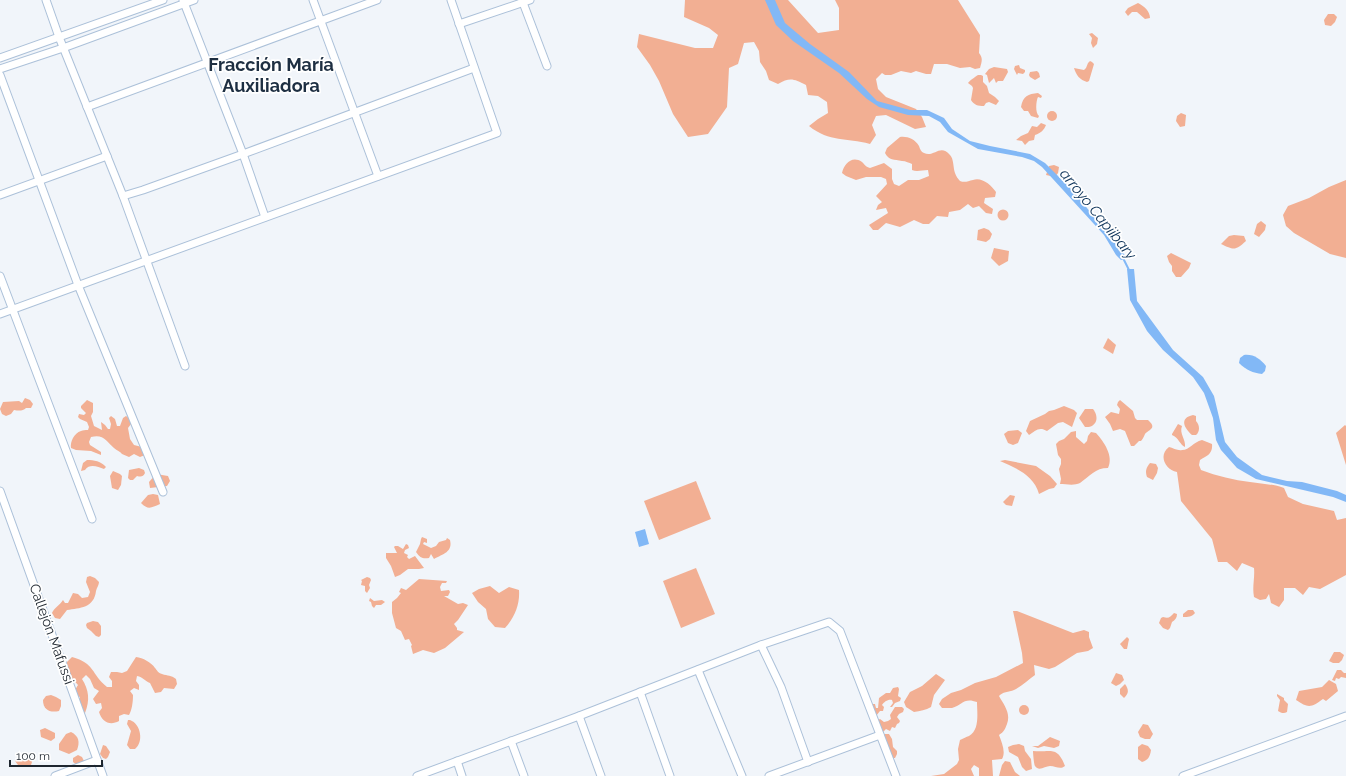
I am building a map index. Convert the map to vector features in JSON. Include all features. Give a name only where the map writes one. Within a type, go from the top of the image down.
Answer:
[{"type":"street","points":[[46,0],[63,48],[123,196],[185,366]]},
{"type":"street","points":[[0,58],[163,0]]},
{"type":"street","points":[[0,69],[63,48],[184,2],[194,0]]},
{"type":"street","points":[[313,0],[378,176]]},
{"type":"street","points":[[87,107],[377,0]]},
{"type":"street","points":[[0,314],[497,133],[451,0]]},
{"type":"street","points":[[459,24],[522,1],[530,0]]},
{"type":"street","points":[[522,1],[547,66]]},
{"type":"street","points":[[184,2],[243,154],[265,217]]},
{"type":"street","points":[[123,196],[243,154],[474,68]]},
{"type":"street","points":[[0,75],[78,285],[163,492]]},
{"type":"street","points":[[0,195],[107,156]]},
{"type":"street","points":[[0,276],[92,519]]},
{"type":"street","name":"Callejón Mafussi","points":[[0,491],[103,776]]},
{"type":"street","points":[[417,776],[579,716],[761,645],[829,622],[840,631],[896,776]]},
{"type":"street","points":[[761,645],[781,687],[808,762]]},
{"type":"street","points":[[698,670],[742,776]]},
{"type":"street","points":[[640,692],[670,776]]},
{"type":"street","points":[[579,716],[601,776]]},
{"type":"street","points":[[1183,776],[1346,716]]},
{"type":"street","points":[[768,776],[880,735]]},
{"type":"street","points":[[511,741],[524,776]]},
{"type":"street","points":[[55,776],[97,760]]},
{"type":"street","points":[[456,761],[462,776]]},
{"type":"shaded area","points":[[685,0],[788,0],[818,33],[839,30],[839,8],[835,0],[958,0],[980,35],[979,53],[982,58],[980,68],[960,68],[947,64],[934,64],[931,74],[916,71],[911,73],[901,71],[891,75],[885,75],[882,73],[876,79],[878,89],[886,97],[916,109],[922,117],[926,127],[915,129],[886,115],[876,116],[872,125],[876,135],[870,144],[838,139],[824,135],[809,126],[828,113],[827,102],[818,96],[808,95],[806,85],[798,81],[786,80],[778,84],[769,80],[766,71],[760,62],[759,51],[754,42],[744,43],[738,64],[729,68],[727,107],[708,134],[688,137],[673,114],[659,81],[650,65],[637,47],[639,34],[695,48],[713,48],[718,35],[709,28],[684,17]]},
{"type":"shaded area","points":[[1138,3],[1146,9],[1150,18],[1145,19],[1137,12],[1132,12],[1128,16],[1125,12],[1128,8]]},
{"type":"shaded area","points":[[1328,14],[1334,14],[1337,17],[1331,26],[1325,25],[1324,20]]},
{"type":"shaded area","points":[[1092,33],[1098,38],[1097,44],[1093,48],[1091,43],[1092,38],[1089,34]]},
{"type":"shaded area","points":[[1090,61],[1094,64],[1089,81],[1087,82],[1079,77],[1074,68],[1084,70]]},
{"type":"shaded area","points":[[1019,65],[1020,68],[1025,70],[1025,72],[1023,74],[1018,73],[1017,75],[1014,69],[1015,66]]},
{"type":"shaded area","points":[[994,67],[1007,69],[1008,72],[1003,81],[998,81],[996,83],[994,78],[989,83],[987,75],[985,74],[989,69]]},
{"type":"shaded area","points":[[1037,71],[1040,77],[1035,80],[1030,77],[1030,72]]},
{"type":"shaded area","points":[[978,75],[983,76],[983,82],[987,86],[989,93],[999,101],[996,105],[989,102],[984,106],[978,105],[973,103],[971,100],[973,88],[968,83]]},
{"type":"shaded area","points":[[1038,93],[1042,96],[1041,98],[1038,97],[1037,101],[1036,110],[1039,116],[1038,118],[1031,116],[1028,111],[1024,111],[1021,107],[1026,96]]},
{"type":"shaded area","points":[[1052,111],[1057,116],[1052,121],[1047,116]]},
{"type":"shaded area","points":[[1181,113],[1186,115],[1185,126],[1180,127],[1176,121],[1177,116]]},
{"type":"shaded area","points":[[1041,123],[1046,125],[1042,131],[1035,135],[1034,140],[1029,141],[1025,145],[1022,141],[1016,140],[1028,133],[1032,126],[1037,127]]},
{"type":"shaded area","points":[[900,137],[913,140],[924,153],[931,154],[940,150],[946,152],[953,161],[955,173],[960,181],[965,182],[976,179],[989,184],[996,192],[995,197],[985,198],[984,203],[993,209],[992,214],[986,213],[979,206],[973,208],[968,204],[960,210],[949,212],[948,217],[937,216],[929,224],[923,224],[914,220],[900,227],[886,223],[878,230],[873,230],[869,225],[888,213],[886,208],[876,210],[878,205],[882,202],[876,196],[887,184],[886,179],[881,177],[866,177],[856,180],[842,173],[845,166],[849,162],[852,160],[858,160],[870,168],[884,163],[892,169],[892,179],[894,184],[899,186],[908,180],[919,180],[929,176],[928,170],[912,170],[912,164],[905,161],[892,159],[887,156],[885,153],[887,148]]},
{"type":"shaded area","points":[[1054,165],[1059,167],[1058,173],[1055,177],[1046,175],[1049,166]]},
{"type":"shaded area","points":[[1346,180],[1346,258],[1330,254],[1294,233],[1286,226],[1283,215],[1288,206],[1309,198]]},
{"type":"shaded area","points":[[1003,209],[1007,211],[1009,215],[1007,219],[1003,221],[999,219],[997,215],[999,211]]},
{"type":"shaded area","points":[[1261,221],[1266,225],[1265,230],[1259,237],[1254,234],[1257,224]]},
{"type":"shaded area","points":[[984,228],[989,230],[992,234],[990,239],[986,242],[977,240],[978,230]]},
{"type":"shaded area","points":[[1229,236],[1244,236],[1246,241],[1237,248],[1232,248],[1221,244]]},
{"type":"shaded area","points":[[994,248],[1009,251],[1008,261],[999,266],[991,258]]},
{"type":"shaded area","points":[[1171,253],[1191,263],[1189,268],[1181,277],[1176,277],[1172,271],[1172,266],[1167,256]]},
{"type":"shaded area","points":[[1108,338],[1116,345],[1113,354],[1103,348]]},
{"type":"shaded area","points":[[25,398],[30,400],[33,404],[31,408],[14,410],[11,414],[6,416],[2,414],[0,409],[3,402],[19,401],[22,403]]},
{"type":"shaded area","points":[[87,400],[93,403],[93,412],[91,416],[94,426],[102,430],[101,422],[108,429],[110,429],[111,424],[109,418],[111,416],[115,419],[117,426],[120,426],[123,418],[126,416],[131,423],[128,428],[130,439],[134,445],[142,447],[145,455],[140,457],[134,454],[129,457],[122,454],[99,436],[91,437],[89,442],[90,445],[101,452],[101,455],[91,451],[76,450],[71,448],[74,436],[79,432],[88,430],[89,427],[87,422],[78,417],[79,414],[84,415],[86,413],[81,406]]},
{"type":"shaded area","points":[[1120,400],[1133,411],[1137,420],[1148,420],[1152,425],[1152,428],[1145,434],[1142,440],[1134,446],[1131,446],[1125,431],[1120,429],[1113,431],[1105,417],[1111,412],[1119,414],[1120,409],[1117,405]]},
{"type":"shaded area","points":[[1064,406],[1074,410],[1077,413],[1072,427],[1063,422],[1058,423],[1047,431],[1039,429],[1029,435],[1026,431],[1030,421],[1049,411]]},
{"type":"shaded area","points":[[1085,409],[1093,409],[1096,416],[1096,422],[1089,427],[1085,427],[1079,418]]},
{"type":"shaded area","points":[[1193,415],[1196,416],[1196,421],[1199,426],[1199,430],[1196,435],[1192,435],[1184,424],[1186,418]]},
{"type":"shaded area","points":[[1178,424],[1182,426],[1181,432],[1185,441],[1185,447],[1172,435]]},
{"type":"shaded area","points":[[1345,425],[1346,426],[1346,465],[1336,433]]},
{"type":"shaded area","points":[[1018,430],[1022,433],[1018,443],[1013,445],[1008,443],[1004,434],[1008,431]]},
{"type":"shaded area","points":[[1076,431],[1076,437],[1084,444],[1091,432],[1096,433],[1107,449],[1110,463],[1108,468],[1103,468],[1096,471],[1078,484],[1060,484],[1061,479],[1059,469],[1061,459],[1058,455],[1056,444],[1071,432]]},
{"type":"shaded area","points":[[1202,440],[1212,444],[1212,450],[1200,460],[1199,465],[1201,470],[1232,479],[1284,488],[1288,497],[1303,504],[1334,511],[1337,520],[1346,518],[1346,575],[1320,589],[1309,587],[1303,595],[1295,588],[1284,588],[1284,600],[1279,607],[1271,603],[1269,594],[1266,599],[1260,600],[1254,597],[1254,568],[1242,563],[1237,571],[1227,562],[1218,562],[1212,539],[1181,501],[1177,472],[1169,468],[1164,462],[1164,454],[1169,447],[1185,450],[1196,442]]},
{"type":"shaded area","points":[[87,460],[97,461],[106,467],[104,469],[92,466],[81,471],[83,463]]},
{"type":"shaded area","points":[[1005,460],[1036,466],[1050,476],[1057,484],[1054,488],[1039,494],[1037,487],[1029,477],[1000,461]]},
{"type":"shaded area","points":[[1150,463],[1156,464],[1158,468],[1153,480],[1146,475],[1146,470]]},
{"type":"shaded area","points":[[139,468],[144,470],[145,473],[140,477],[137,476],[133,480],[130,480],[128,478],[129,470]]},
{"type":"shaded area","points":[[113,471],[122,476],[121,485],[118,490],[112,488],[110,476]]},
{"type":"shaded area","points":[[156,474],[168,476],[170,481],[167,486],[150,488],[149,482]]},
{"type":"shaded area","points":[[696,481],[711,519],[659,540],[644,501]]},
{"type":"shaded area","points":[[148,495],[158,495],[160,504],[150,508],[141,503]]},
{"type":"shaded area","points":[[1010,495],[1015,496],[1012,506],[1006,505],[1003,502]]},
{"type":"shaded area","points":[[422,537],[427,539],[427,543],[424,542],[423,544],[431,548],[447,538],[450,540],[451,544],[449,550],[434,559],[431,554],[429,558],[422,558],[416,552]]},
{"type":"shaded area","points":[[406,544],[409,548],[405,550],[404,553],[408,555],[407,557],[409,559],[415,556],[424,568],[408,569],[395,577],[386,558],[386,553],[397,553],[394,547],[395,546],[403,549]]},
{"type":"shaded area","points":[[696,568],[715,614],[681,628],[663,581]]},
{"type":"shaded area","points":[[90,576],[99,582],[95,597],[92,601],[86,606],[67,610],[60,619],[55,618],[52,613],[53,611],[63,600],[65,603],[68,603],[73,593],[78,594],[82,598],[88,597],[90,592],[86,582],[87,577]]},
{"type":"shaded area","points":[[367,577],[371,580],[369,585],[370,588],[367,593],[365,591],[365,586],[361,585],[361,580]]},
{"type":"shaded area","points":[[419,579],[447,581],[446,583],[442,583],[440,587],[441,591],[449,590],[450,592],[448,596],[444,596],[458,604],[463,603],[468,605],[454,624],[457,630],[464,632],[445,648],[434,653],[423,650],[413,654],[412,645],[409,639],[405,640],[401,631],[396,628],[392,613],[392,602],[401,593],[399,592],[401,588],[406,590]]},
{"type":"shaded area","points":[[490,586],[499,593],[509,587],[519,590],[519,600],[516,610],[512,619],[505,628],[495,627],[488,619],[486,609],[478,602],[472,593]]},
{"type":"shaded area","points":[[370,598],[374,601],[382,600],[385,602],[381,605],[376,605],[374,608],[369,601]]},
{"type":"shaded area","points":[[1188,610],[1193,610],[1195,613],[1188,617],[1183,617],[1183,614]]},
{"type":"shaded area","points":[[1013,611],[1017,611],[1073,633],[1084,630],[1089,632],[1089,637],[1093,648],[1088,651],[1077,653],[1055,667],[1049,669],[1034,665],[1035,675],[1012,691],[999,696],[1006,709],[1008,720],[1004,730],[999,735],[1004,753],[1002,759],[992,760],[993,776],[979,776],[979,768],[974,765],[971,769],[974,776],[931,776],[944,774],[957,764],[959,760],[958,749],[960,740],[973,733],[977,720],[977,702],[969,700],[952,708],[942,708],[939,704],[942,699],[951,693],[975,683],[996,677],[1023,663]]},
{"type":"shaded area","points":[[1174,613],[1177,614],[1177,617],[1172,622],[1170,628],[1168,630],[1163,628],[1159,623],[1161,618],[1167,618]]},
{"type":"shaded area","points":[[93,621],[98,622],[101,626],[101,635],[99,637],[87,628],[87,623]]},
{"type":"shaded area","points":[[1127,637],[1129,639],[1127,649],[1124,649],[1120,644]]},
{"type":"shaded area","points":[[1334,652],[1340,652],[1344,655],[1339,663],[1329,661]]},
{"type":"shaded area","points":[[72,657],[85,662],[107,687],[112,687],[112,681],[109,677],[111,672],[122,673],[127,671],[136,657],[149,662],[161,674],[171,676],[176,679],[177,684],[174,689],[164,688],[161,692],[155,693],[150,683],[137,676],[136,681],[139,685],[139,690],[134,688],[130,691],[133,698],[132,708],[129,715],[124,714],[119,716],[119,721],[110,723],[104,721],[100,715],[99,712],[102,708],[101,703],[96,704],[93,699],[99,691],[94,688],[90,679],[86,675],[82,679],[87,691],[88,704],[85,713],[80,715],[76,706],[80,697],[75,695],[75,690],[78,685],[67,673],[67,662]]},
{"type":"shaded area","points":[[1337,670],[1341,670],[1346,673],[1346,678],[1341,677],[1339,679],[1336,678],[1335,681],[1332,680]]},
{"type":"shaded area","points":[[1116,673],[1122,675],[1124,680],[1116,686],[1111,683]]},
{"type":"shaded area","points":[[936,674],[945,680],[934,695],[931,707],[914,712],[906,707],[904,702],[910,692],[922,686]]},
{"type":"shaded area","points":[[1329,680],[1336,684],[1338,691],[1326,701],[1323,699],[1315,704],[1307,706],[1296,700],[1299,691],[1322,687]]},
{"type":"shaded area","points":[[1125,684],[1128,691],[1124,698],[1120,694],[1120,689]]},
{"type":"shaded area","points":[[898,687],[898,696],[901,698],[900,701],[890,707],[893,703],[892,700],[886,701],[882,705],[884,707],[883,711],[880,711],[876,716],[871,706],[875,704],[876,708],[878,708],[879,698],[886,693],[890,693],[893,688]]},
{"type":"shaded area","points":[[1277,694],[1284,698],[1288,704],[1286,713],[1278,711],[1280,700]]},
{"type":"shaded area","points":[[51,695],[61,700],[59,711],[50,711],[44,706],[43,700],[46,696]]},
{"type":"shaded area","points":[[1022,705],[1026,705],[1028,706],[1028,714],[1022,715],[1019,712],[1019,708]]},
{"type":"shaded area","points":[[895,707],[902,707],[904,709],[903,712],[897,717],[900,721],[899,723],[895,728],[892,727],[890,731],[886,729],[883,732],[881,731],[878,720],[880,719],[884,722],[891,719],[890,715]]},
{"type":"shaded area","points":[[128,720],[137,725],[140,733],[140,742],[135,749],[130,749],[127,745],[131,731],[127,724]]},
{"type":"shaded area","points":[[1143,724],[1148,725],[1153,734],[1150,739],[1140,737],[1138,732]]},
{"type":"shaded area","points":[[45,728],[55,733],[55,738],[51,741],[41,737],[40,730]]},
{"type":"shaded area","points":[[71,732],[77,737],[78,744],[77,750],[69,754],[59,750],[59,744],[66,734]]},
{"type":"shaded area","points":[[883,734],[889,734],[892,739],[893,747],[897,751],[895,758],[893,758]]},
{"type":"shaded area","points":[[1050,737],[1060,741],[1059,746],[1054,748],[1044,746],[1038,748],[1032,746],[1038,746]]},
{"type":"shaded area","points":[[1019,744],[1024,746],[1025,751],[1031,759],[1032,769],[1026,771],[1022,767],[1018,757],[1009,752],[1008,747]]},
{"type":"shaded area","points":[[1142,744],[1148,746],[1151,750],[1148,758],[1142,762],[1138,759],[1138,747]]},
{"type":"shaded area","points":[[103,745],[106,746],[110,752],[106,759],[100,754]]},
{"type":"shaded area","points":[[1033,751],[1052,751],[1059,755],[1065,766],[1058,768],[1050,766],[1038,769],[1034,764]]},
{"type":"shaded area","points":[[19,755],[20,758],[33,759],[31,765],[18,765],[15,761]]},
{"type":"shaded area","points":[[78,755],[82,757],[85,763],[77,765],[73,762],[73,758]]},
{"type":"shaded area","points":[[1005,761],[1010,762],[1015,772],[1020,776],[999,776],[1002,765]]},
{"type":"water","points":[[765,0],[775,0],[785,23],[810,44],[849,72],[877,101],[910,110],[927,110],[944,118],[952,129],[970,141],[1030,154],[1045,163],[1075,193],[1127,258],[1121,260],[1116,255],[1104,235],[1042,167],[1034,161],[1022,157],[978,149],[948,132],[940,122],[929,116],[908,115],[879,107],[867,99],[839,73],[793,41],[776,25]]},
{"type":"water","points":[[1127,269],[1134,269],[1137,301],[1173,350],[1203,377],[1214,396],[1225,442],[1237,457],[1262,475],[1287,481],[1302,482],[1337,491],[1346,495],[1346,502],[1333,497],[1256,479],[1237,468],[1221,450],[1216,440],[1213,418],[1204,393],[1193,377],[1163,350],[1147,331],[1130,300]]},
{"type":"water","points":[[1244,355],[1251,355],[1259,359],[1266,366],[1265,371],[1262,374],[1259,374],[1244,368],[1239,363],[1240,358]]},
{"type":"water","points":[[645,529],[649,544],[639,547],[635,532]]},
{"type":"waterway","name":"arroyo Capiibary","points":[[1123,258],[1130,272]]},
{"type":"district","name":"Fracción María Auxiliadora","points":[[271,74]]}]
